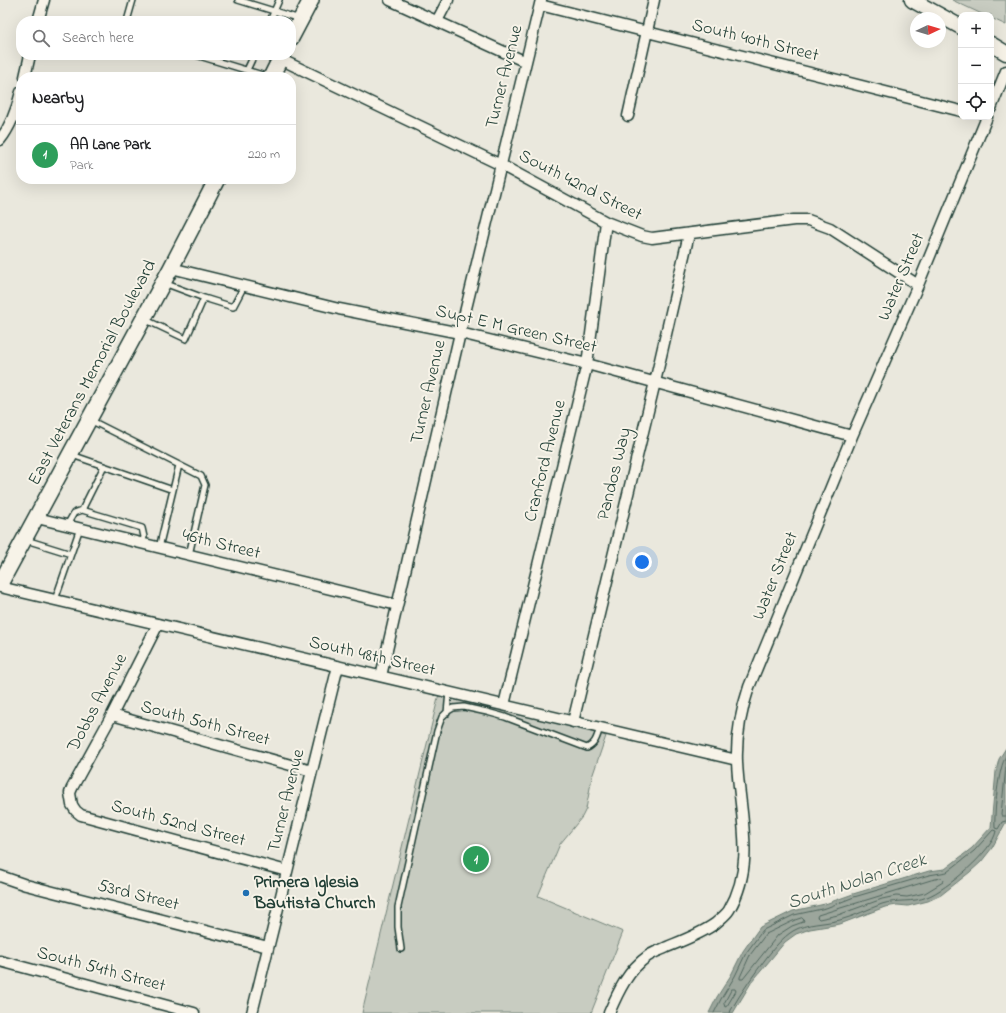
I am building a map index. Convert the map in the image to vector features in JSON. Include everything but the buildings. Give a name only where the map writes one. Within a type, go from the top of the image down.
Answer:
[{"type":"main road","points":[[912,0],[958,25]]},
{"type":"main road","points":[[296,28],[309,1]]},
{"type":"main road","points":[[994,46],[1006,53]]},
{"type":"main road","points":[[272,72],[278,60]]},
{"type":"main road","name":"East Veterans Memorial Boulevard","points":[[0,584],[144,319],[214,184]]},
{"type":"street","points":[[39,16],[44,0]]},
{"type":"street","points":[[390,0],[526,62]]},
{"type":"street","points":[[437,22],[448,0]]},
{"type":"street","points":[[628,116],[654,0]]},
{"type":"street","name":"South 40th Street","points":[[540,3],[647,32],[958,109]]},
{"type":"street","name":"Turner Avenue","points":[[381,676],[460,333],[540,3]]},
{"type":"street","points":[[26,72],[29,60]]},
{"type":"street","name":"South 42nd Street","points":[[286,60],[501,165],[606,222],[642,236],[652,238],[794,220],[808,220],[830,228],[918,285]]},
{"type":"street","points":[[994,101],[1006,71]]},
{"type":"street","points":[[0,140],[6,132],[16,110]]},
{"type":"street","name":"Water Street","points":[[609,1013],[618,991],[626,979],[648,956],[704,931],[728,912],[731,906],[741,882],[745,848],[738,787],[737,760],[739,723],[749,687],[852,436],[918,285],[986,120]]},
{"type":"street","name":"Cranford Avenue","points":[[504,705],[587,364],[606,222]]},
{"type":"street","name":"Pandos Way","points":[[573,722],[689,234]]},
{"type":"street","name":"Supt E M Green Street","points":[[171,268],[339,309],[460,333],[587,364],[852,436]]},
{"type":"street","name":"46th Street","points":[[37,518],[397,605]]},
{"type":"street","name":"South 48th Street","points":[[0,587],[737,760]]},
{"type":"street","name":"Dobbs Avenue","points":[[71,798],[70,792],[76,779],[112,715],[158,624]]},
{"type":"street","name":"Turner Avenue","points":[[252,1013],[338,666]]},
{"type":"street","name":"South 50th Street","points":[[112,715],[312,771]]},
{"type":"street","name":"South 52nd Street","points":[[71,798],[72,805],[81,815],[287,871]]},
{"type":"street","name":"53rd Street","points":[[0,876],[34,887],[268,947]]},
{"type":"street","name":"South 54th Street","points":[[0,961],[194,1013]]},
{"type":"lane","points":[[128,16],[133,0]]},
{"type":"lane","points":[[238,0],[291,16]]},
{"type":"lane","points":[[272,16],[279,0]]},
{"type":"lane","points":[[296,18],[301,19]]},
{"type":"lane","points":[[213,60],[254,72]]},
{"type":"lane","points":[[247,70],[252,60]]},
{"type":"lane","points":[[163,282],[204,298],[234,307],[244,286]]},
{"type":"lane","points":[[144,319],[186,339],[204,298]]},
{"type":"lane","points":[[89,420],[201,476],[205,485],[189,555]]},
{"type":"lane","points":[[71,454],[173,490]]},
{"type":"lane","points":[[159,548],[179,465]]},
{"type":"lane","points":[[82,510],[104,466]]},
{"type":"lane","points":[[67,525],[74,513],[82,510],[142,528],[144,537],[142,543]]},
{"type":"lane","points":[[55,600],[80,528]]},
{"type":"lane","points":[[24,540],[71,554]]},
{"type":"lane","points":[[447,713],[449,692]]},
{"type":"lane","points":[[400,949],[398,907],[437,731],[442,717],[453,708],[471,708],[505,717],[587,748],[592,746],[595,742],[600,728]]},
{"type":"shaded area","points":[[952,0],[1006,0],[1006,25],[994,19],[994,12],[978,12]]},
{"type":"shaded area","points":[[440,690],[606,736],[592,777],[586,809],[582,817],[560,844],[538,896],[623,932],[591,1013],[362,1013]]},
{"type":"water","points":[[1006,748],[1006,822],[992,848],[981,862],[970,872],[941,895],[928,901],[908,906],[897,905],[885,907],[840,924],[810,929],[796,934],[785,942],[751,983],[733,1013],[709,1013],[743,951],[760,927],[793,911],[825,904],[929,871],[945,869],[972,848],[991,827],[996,771],[999,759]]},
{"type":"place","name":"AA Lane Park","points":[[476,859]]},
{"type":"place","name":"Primera Iglesia Bautista Church","points":[[246,893]]},
{"type":"water label","name":"South Nolan Creek","points":[[857,882]]}]
